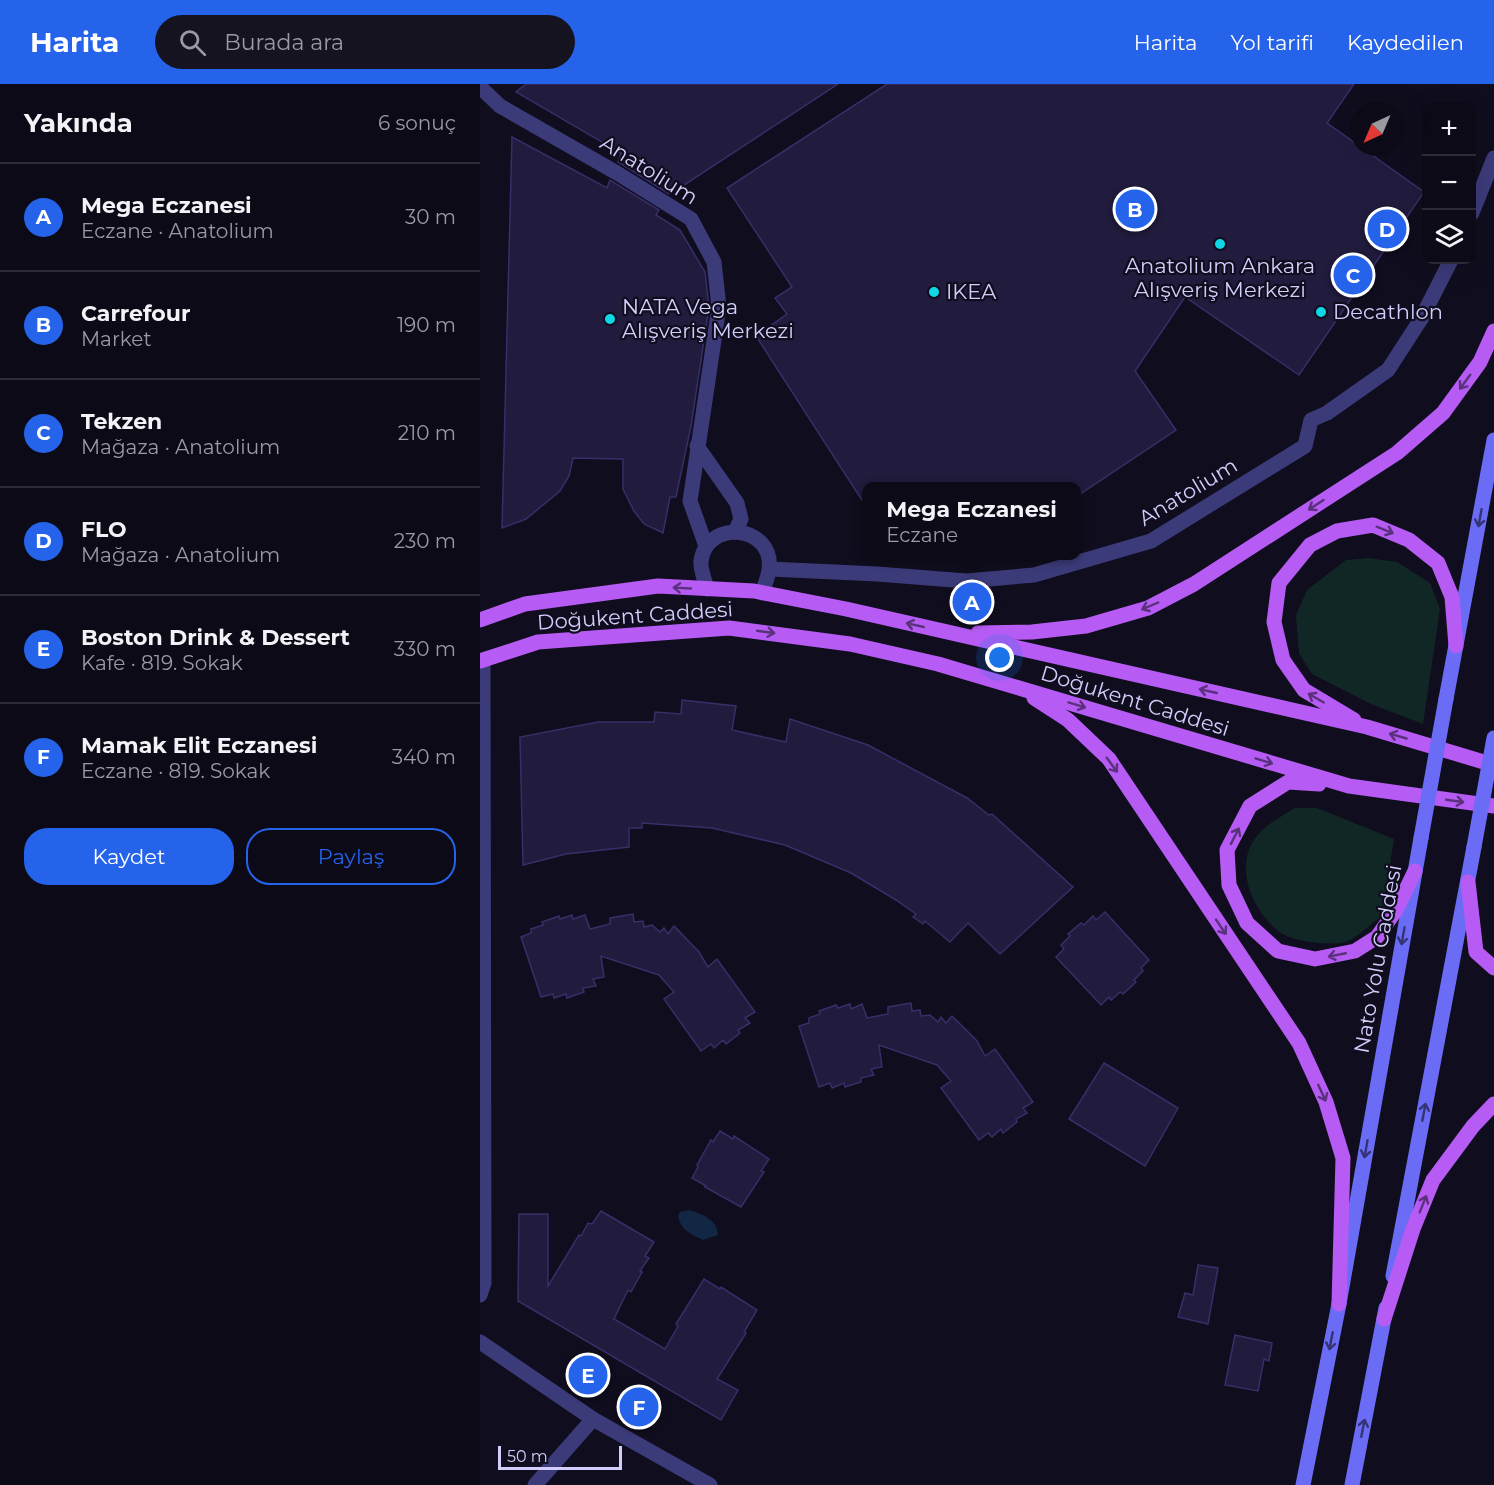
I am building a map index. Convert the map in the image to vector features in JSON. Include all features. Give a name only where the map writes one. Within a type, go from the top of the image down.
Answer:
[{"type":"main road","points":[[956,634],[1032,632],[1086,626],[1148,608],[1194,584],[1397,453],[1443,413],[1480,362],[1494,331]]},
{"type":"main road","name":"Nato Yolu Caddesi","points":[[1303,1485],[1339,1304],[1494,440]]},
{"type":"main road","points":[[1367,727],[1304,690],[1283,660],[1274,622],[1279,583],[1310,545],[1337,531],[1373,525],[1409,540],[1438,562],[1452,597],[1456,646]]},
{"type":"main road","name":"Doğukent Caddesi","points":[[480,620],[525,604],[658,586],[762,593],[956,634],[1367,727],[1494,765]]},
{"type":"main road","name":"Doğukent Caddesi","points":[[482,661],[538,642],[729,628],[850,644],[938,664],[1349,786],[1494,806]]},
{"type":"main road","points":[[938,664],[1023,691],[1068,720],[1109,759],[1299,1044],[1326,1102],[1343,1158],[1339,1304]]},
{"type":"main road","points":[[1352,1485],[1494,738]]},
{"type":"main road","points":[[1349,786],[1288,782],[1250,806],[1227,850],[1229,885],[1247,923],[1278,951],[1315,959],[1355,951],[1377,937],[1396,910],[1415,871]]},
{"type":"main road","points":[[1468,882],[1476,952],[1494,968]]},
{"type":"main road","points":[[1384,1319],[1413,1229],[1433,1180],[1473,1126],[1494,1104]]},
{"type":"street","name":"Anatolium","points":[[480,87],[500,106],[617,173],[691,219],[714,261],[719,307],[690,501],[706,546],[700,563],[707,589]]},
{"type":"street","points":[[1473,210],[1494,158]]},
{"type":"street","name":"Anatolium","points":[[770,569],[966,581],[1034,574],[1151,541],[1305,446],[1311,420],[1327,413],[1388,370],[1421,319],[1449,264]]},
{"type":"street","points":[[697,446],[737,503],[741,519],[735,532]]},
{"type":"street","points":[[706,546],[721,535],[735,532],[750,534],[766,548],[770,569],[762,593]]},
{"type":"street","points":[[480,1295],[484,1283],[482,661]]},
{"type":"street","points":[[480,1342],[592,1419],[710,1485]]},
{"type":"street","points":[[535,1485],[592,1419]]},
{"type":"green space","points":[[1368,558],[1397,562],[1430,583],[1440,609],[1423,724],[1371,704],[1312,674],[1299,653],[1296,615],[1307,590],[1346,560]]},
{"type":"green space","points":[[1295,808],[1317,808],[1394,839],[1382,916],[1348,941],[1332,944],[1311,942],[1283,934],[1261,912],[1250,890],[1246,866],[1252,843],[1266,827]]},
{"type":"water","points":[[689,1210],[712,1222],[718,1235],[703,1240],[687,1231],[681,1225],[678,1216],[680,1212]]},
{"type":"building","points":[[526,84],[838,84],[681,187],[675,183],[669,194],[618,162],[621,153],[516,92]]},
{"type":"building","points":[[887,84],[1354,84],[1327,123],[1350,139],[1350,156],[1373,156],[1422,191],[1422,195],[1299,375],[1185,297],[1135,371],[1176,430],[1081,493],[1081,482],[862,482],[862,500],[756,336],[787,314],[775,298],[792,287],[727,188]]},
{"type":"building","name":"NATA Vega Alışveriş Merkezi","points":[[512,137],[607,188],[610,180],[659,210],[656,215],[680,230],[705,272],[709,307],[691,426],[676,497],[670,497],[663,533],[644,524],[634,511],[623,489],[623,459],[573,458],[569,476],[560,491],[526,519],[502,528]]},
{"type":"building","points":[[682,700],[736,706],[732,730],[786,742],[790,719],[868,745],[967,798],[989,815],[992,814],[1073,887],[1000,954],[968,923],[950,942],[925,921],[923,924],[913,917],[916,914],[896,900],[851,873],[785,845],[712,828],[642,823],[642,828],[629,828],[629,847],[566,854],[523,865],[520,737],[598,722],[654,722],[655,712],[681,714]]},
{"type":"building","points":[[1105,912],[1149,960],[1141,968],[1143,971],[1134,980],[1136,982],[1123,994],[1120,992],[1111,1000],[1109,997],[1101,1005],[1056,957],[1064,949],[1061,945],[1070,936],[1068,934],[1081,923],[1084,925],[1093,916],[1096,920]]},
{"type":"building","points":[[633,914],[634,922],[643,921],[644,927],[652,925],[660,932],[664,928],[668,934],[674,926],[699,952],[708,967],[717,959],[755,1012],[745,1018],[750,1023],[738,1030],[740,1033],[726,1044],[723,1040],[714,1048],[711,1044],[701,1051],[664,999],[674,992],[659,975],[601,956],[604,977],[593,979],[596,986],[583,988],[584,992],[567,998],[566,994],[554,998],[553,994],[541,997],[521,937],[531,933],[531,929],[543,925],[542,922],[559,916],[560,919],[572,915],[573,919],[585,915],[590,929],[610,924],[610,918]]},
{"type":"building","points":[[911,1003],[912,1011],[920,1010],[921,1016],[930,1015],[938,1022],[941,1017],[946,1023],[952,1016],[977,1041],[985,1056],[995,1049],[1033,1102],[1023,1108],[1027,1113],[1016,1119],[1017,1122],[1003,1133],[1001,1129],[992,1137],[988,1133],[979,1140],[941,1088],[951,1081],[937,1065],[879,1045],[882,1067],[871,1069],[874,1075],[861,1078],[861,1082],[845,1087],[844,1083],[832,1088],[830,1083],[819,1087],[799,1026],[809,1023],[809,1018],[820,1014],[819,1011],[836,1005],[838,1008],[850,1004],[851,1009],[862,1004],[867,1018],[888,1014],[888,1007]]},
{"type":"building","points":[[1104,1063],[1178,1108],[1145,1166],[1069,1119]]},
{"type":"building","points":[[720,1131],[733,1139],[734,1136],[769,1159],[761,1171],[764,1172],[741,1207],[692,1178],[711,1140],[713,1142]]},
{"type":"building","points":[[601,1211],[654,1242],[645,1256],[649,1258],[640,1271],[642,1272],[631,1292],[628,1290],[614,1319],[665,1349],[678,1326],[676,1324],[704,1279],[757,1310],[744,1332],[746,1333],[717,1379],[738,1390],[721,1420],[518,1301],[519,1214],[548,1214],[548,1286],[579,1235],[581,1236],[588,1223],[592,1224]]},
{"type":"building","points":[[1198,1265],[1218,1268],[1208,1324],[1178,1317],[1185,1293],[1193,1295]]},
{"type":"building","points":[[1235,1335],[1272,1343],[1269,1361],[1264,1359],[1258,1391],[1225,1385]]},
{"type":"place","name":"Carrefour","points":[[1135,209]]},
{"type":"place","name":"FLO","points":[[1387,229]]},
{"type":"place","name":"Anatolium Ankara Alışveriş Merkezi","points":[[1220,244]]},
{"type":"place","name":"Tekzen","points":[[1353,275]]},
{"type":"place","name":"IKEA","points":[[934,292]]},
{"type":"place","name":"Decathlon","points":[[1321,312]]},
{"type":"place","name":"NATA Vega Alışveriş Merkezi","points":[[610,319]]},
{"type":"place","name":"Mega Eczanesi","points":[[972,602]]},
{"type":"place","name":"Boston Drink & Dessert","points":[[588,1375]]},
{"type":"place","name":"Mamak Elit Eczanesi","points":[[639,1407]]}]
